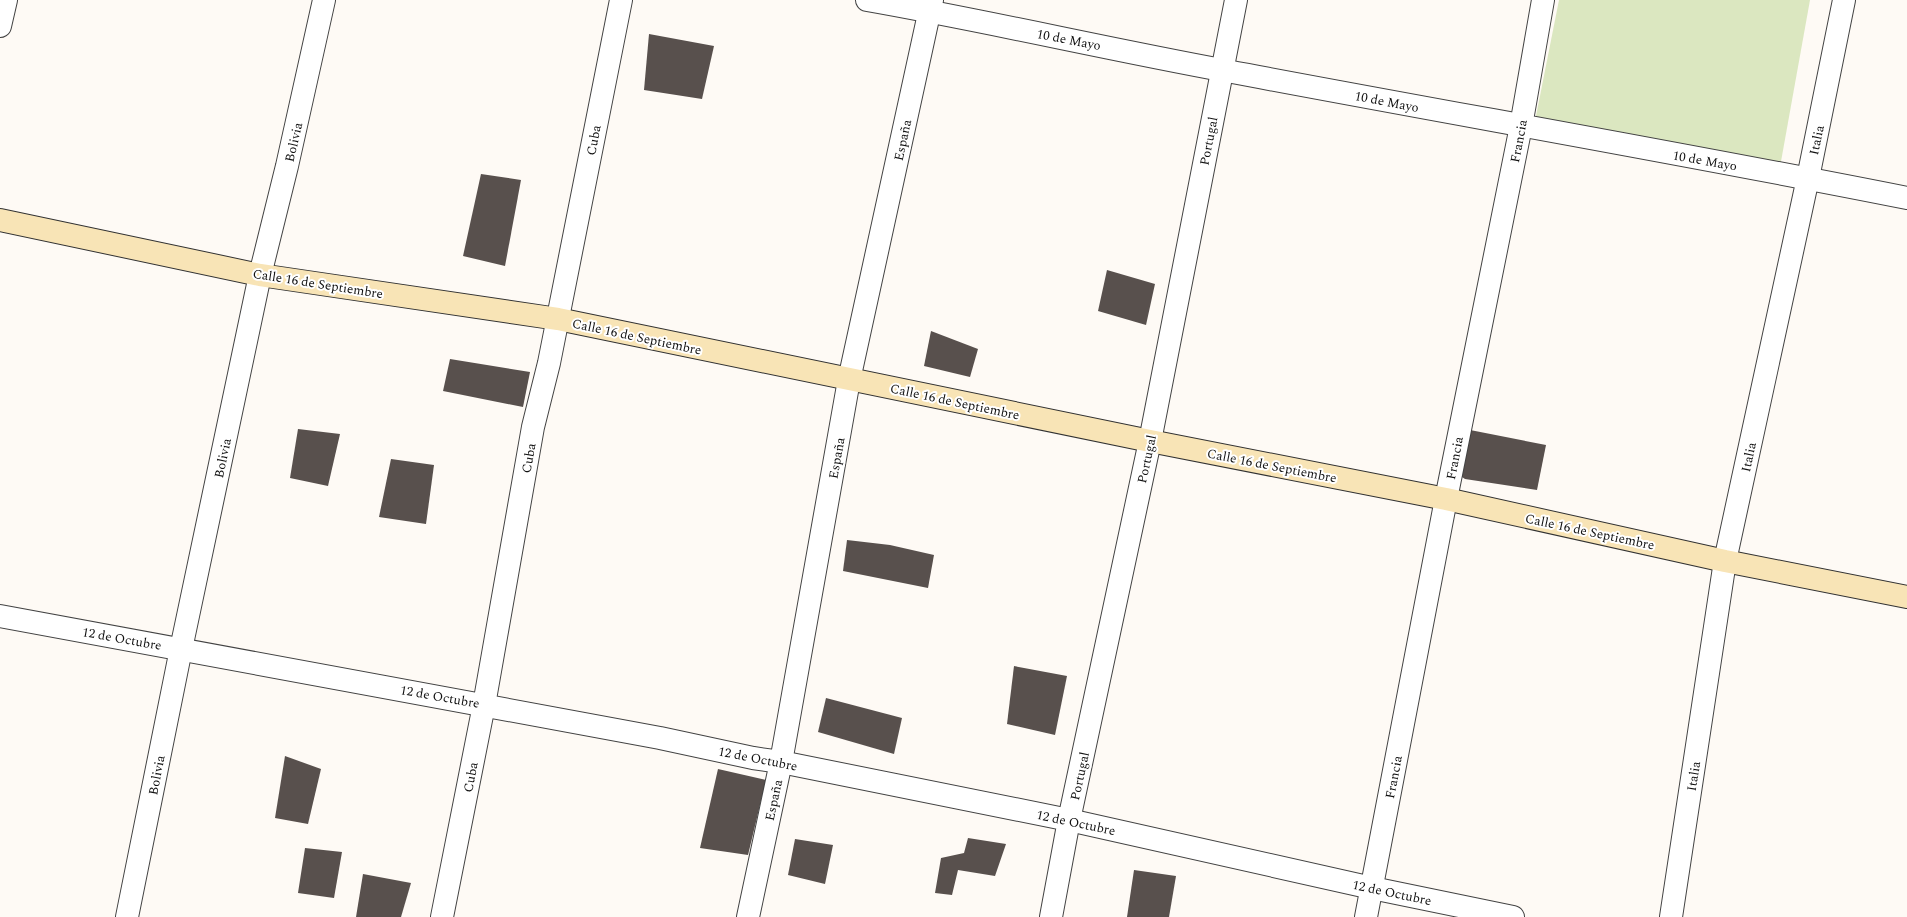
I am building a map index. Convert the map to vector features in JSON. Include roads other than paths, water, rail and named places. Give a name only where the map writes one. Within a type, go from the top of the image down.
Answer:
[{"type":"street","points":[[0,26],[6,0]]},
{"type":"street","name":"Bolivia","points":[[127,917],[181,649],[260,275],[287,166],[324,0]]},
{"type":"street","name":"Cuba","points":[[442,917],[484,704],[533,427],[558,319],[621,0]]},
{"type":"street","name":"10 de Mayo","points":[[867,0],[931,5],[1222,70],[1808,178],[1907,198]]},
{"type":"street","name":"Portugal","points":[[1051,917],[1150,441],[1236,0]]},
{"type":"street","name":"Francia","points":[[1366,917],[1446,499],[1521,126],[1543,0]]},
{"type":"street","name":"Italia","points":[[1671,917],[1725,561],[1808,178],[1844,0]]},
{"type":"street","name":"España","points":[[748,917],[782,762],[849,380],[931,5]]},
{"type":"street","name":"Calle 16 de Septiembre","points":[[0,220],[260,275],[558,319],[849,380],[1446,499],[1725,561],[1907,597]]},
{"type":"street","name":"12 de Octubre","points":[[0,616],[484,704],[660,738],[753,758],[782,762],[1070,820],[1372,888],[1514,917]]}]
